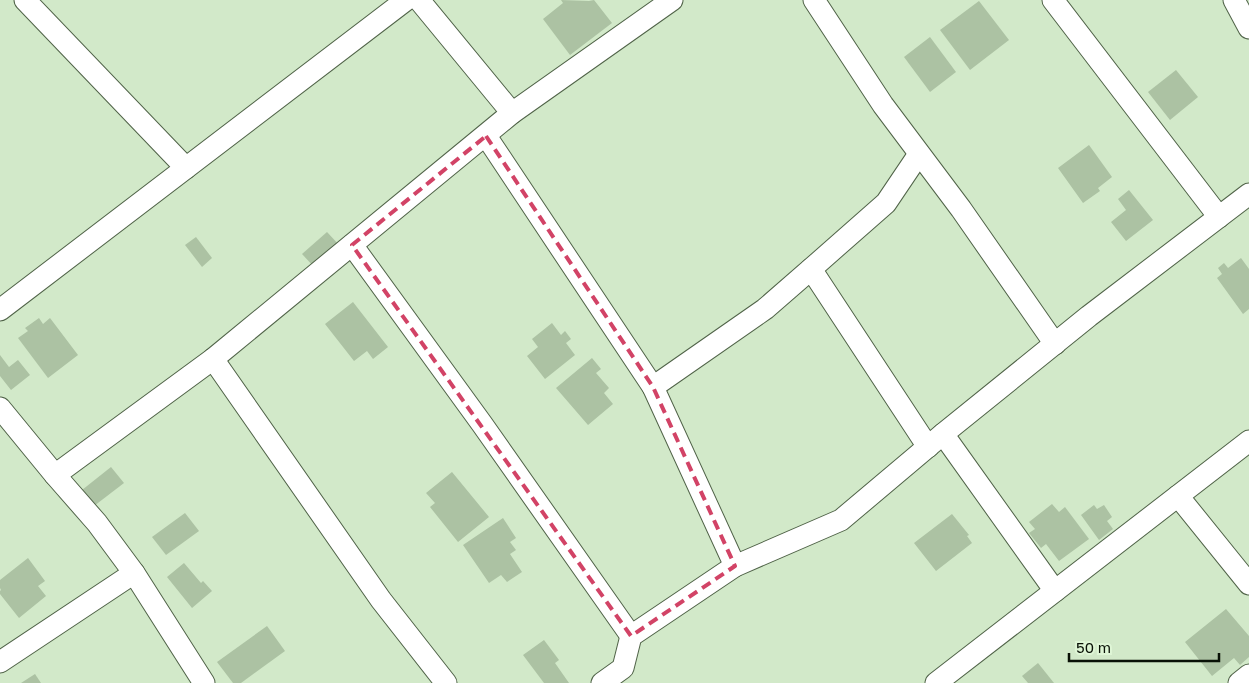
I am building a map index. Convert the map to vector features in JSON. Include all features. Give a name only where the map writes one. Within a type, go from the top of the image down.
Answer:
[{"type":"street","points":[[25,0],[186,168]]},
{"type":"street","points":[[0,310],[406,0]]},
{"type":"street","points":[[419,0],[512,114]]},
{"type":"street","points":[[814,0],[883,105],[966,217],[1055,344]]},
{"type":"street","points":[[1053,0],[1219,217]]},
{"type":"street","points":[[1234,0],[1249,28]]},
{"type":"street","points":[[55,476],[214,359],[512,114],[666,2]]},
{"type":"street","points":[[486,136],[653,387],[735,566]]},
{"type":"street","points":[[653,387],[765,309],[810,270],[886,203],[919,154]]},
{"type":"street","points":[[602,683],[623,668],[631,636],[735,566],[841,520],[1089,316],[1249,194]]},
{"type":"street","points":[[352,245],[482,424],[631,636]]},
{"type":"street","points":[[810,270],[935,441],[1055,591]]},
{"type":"street","points":[[214,359],[381,600],[446,683]]},
{"type":"street","points":[[0,408],[55,476],[97,523],[134,573],[204,683]]},
{"type":"street","points":[[936,683],[1249,441]]},
{"type":"street","points":[[1178,496],[1249,584]]},
{"type":"street","points":[[0,662],[134,573]]},
{"type":"street","points":[[1239,683],[1249,675]]},
{"type":"highlighted area","points":[[486,136],[653,387],[735,566],[631,636],[352,245]]},
{"type":"building","points":[[561,0],[594,0],[612,23],[570,55],[543,19],[563,3]]},
{"type":"building","points":[[979,1],[1009,40],[970,70],[940,30]]},
{"type":"building","points":[[930,37],[956,72],[930,92],[904,57]]},
{"type":"building","points":[[1176,70],[1198,97],[1170,120],[1148,92]]},
{"type":"building","points":[[1089,145],[1112,177],[1098,188],[1100,191],[1083,203],[1058,168]]},
{"type":"building","points":[[1129,190],[1153,220],[1126,241],[1111,222],[1126,210],[1118,199]]},
{"type":"building","points":[[327,232],[340,246],[315,268],[302,254]]},
{"type":"building","points":[[196,237],[212,258],[202,267],[185,245]]},
{"type":"building","points":[[1241,258],[1249,269],[1249,309],[1243,314],[1217,278],[1222,274],[1218,268],[1224,263],[1228,268]]},
{"type":"building","points":[[353,302],[388,347],[373,359],[367,351],[354,361],[325,324]]},
{"type":"building","points":[[39,318],[43,324],[50,318],[78,355],[48,378],[18,338],[28,331],[25,328]]},
{"type":"building","points":[[552,323],[561,335],[565,331],[571,339],[566,343],[575,355],[545,379],[527,356],[538,347],[532,339]]},
{"type":"building","points":[[0,355],[9,367],[18,360],[30,375],[11,390],[0,376]]},
{"type":"building","points":[[592,358],[601,369],[596,373],[609,388],[604,393],[613,404],[588,425],[556,388]]},
{"type":"building","points":[[111,467],[124,483],[94,506],[82,490]]},
{"type":"building","points":[[452,472],[489,517],[458,542],[430,507],[435,503],[426,493]]},
{"type":"building","points":[[1052,504],[1059,512],[1065,507],[1089,539],[1059,561],[1046,544],[1041,548],[1029,533],[1035,529],[1029,522]]},
{"type":"building","points":[[1094,505],[1097,509],[1104,505],[1112,517],[1107,521],[1113,529],[1099,540],[1081,515]]},
{"type":"building","points":[[185,513],[199,531],[166,555],[152,537]]},
{"type":"building","points":[[952,514],[969,535],[967,536],[972,543],[936,571],[914,543]]},
{"type":"building","points":[[503,518],[516,538],[510,542],[516,550],[510,554],[522,572],[507,582],[501,575],[489,583],[463,545]]},
{"type":"building","points":[[28,558],[45,581],[38,586],[46,596],[19,618],[0,594],[0,580]]},
{"type":"building","points":[[184,563],[201,583],[203,581],[212,591],[192,608],[167,577]]},
{"type":"building","points":[[1226,609],[1249,636],[1249,657],[1240,665],[1234,658],[1212,676],[1185,642]]},
{"type":"building","points":[[267,626],[285,651],[241,683],[233,683],[217,662]]},
{"type":"building","points":[[544,640],[559,660],[555,663],[569,683],[544,683],[523,655]]},
{"type":"building","points":[[1038,663],[1054,683],[1028,683],[1022,676]]},
{"type":"building","points":[[35,674],[41,683],[21,683]]}]
